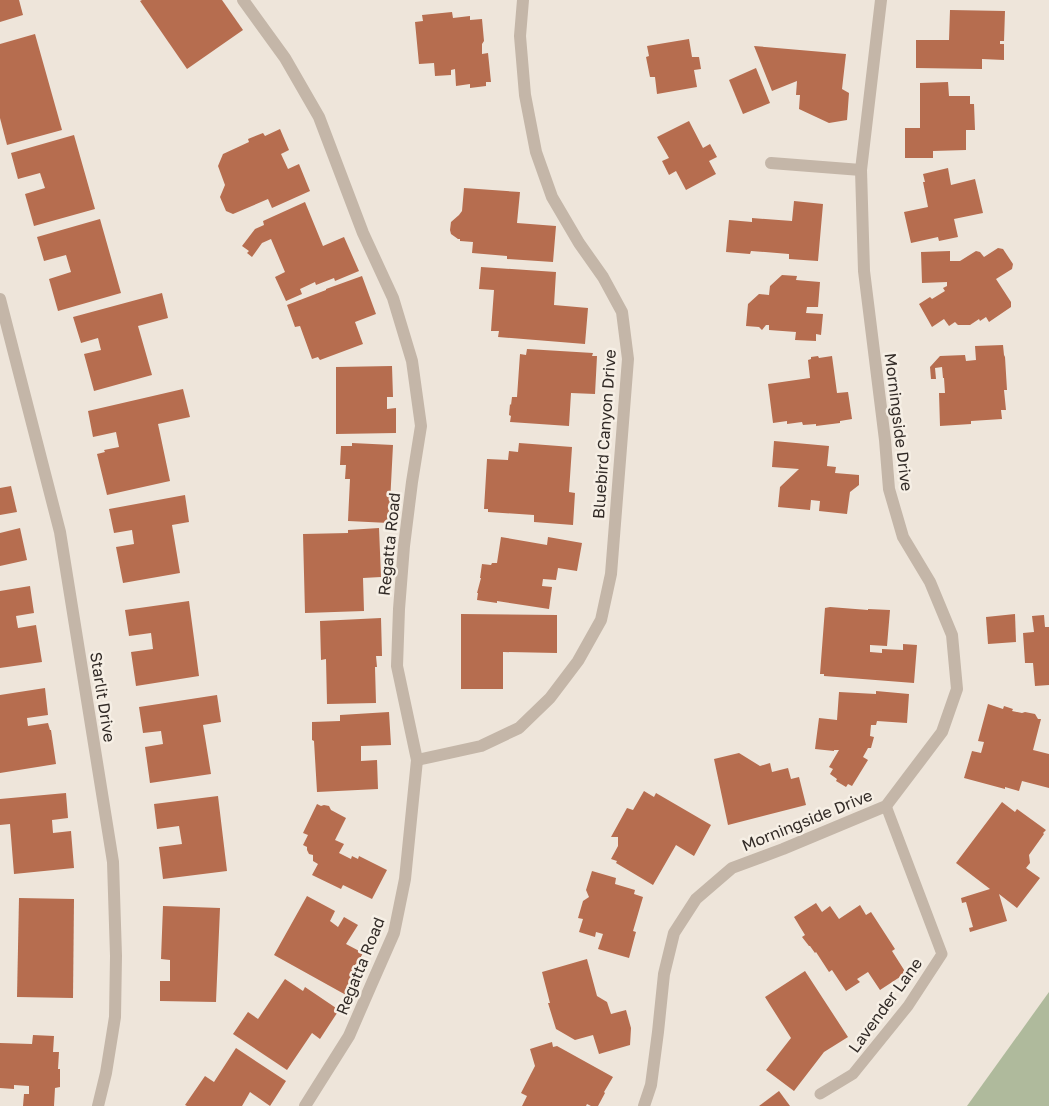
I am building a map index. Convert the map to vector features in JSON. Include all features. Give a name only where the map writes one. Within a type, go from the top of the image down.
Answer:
[{"type":"street","name":"Regatta Road","points":[[243,0],[285,58],[319,117],[363,234],[393,298],[412,361],[421,426],[412,482],[398,608],[397,666],[417,760],[405,879],[394,933],[349,1036],[305,1106]]},
{"type":"street","name":"Bluebird Canyon Drive","points":[[417,760],[481,746],[519,728],[550,698],[578,661],[600,620],[611,574],[628,359],[622,312],[603,277],[579,243],[552,197],[536,152],[526,95],[520,36],[523,0]]},
{"type":"street","name":"Morningside Drive","points":[[644,1106],[651,1085],[664,974],[674,933],[696,899],[732,868],[886,806],[942,732],[957,690],[952,636],[930,582],[903,537],[889,489],[885,440],[864,271],[862,170],[881,0]]},
{"type":"street","points":[[771,163],[862,170]]},
{"type":"street","name":"Starlit Drive","points":[[0,299],[60,532],[112,862],[116,956],[115,1018],[106,1073],[98,1106]]},
{"type":"lane","name":"Lavender Lane","points":[[820,1094],[853,1074],[908,1006],[942,954],[886,806]]},
{"type":"green space","points":[[1049,992],[1049,1106],[967,1106]]},
{"type":"building","points":[[0,0],[19,0],[23,15],[0,22]]},
{"type":"building","points":[[222,0],[243,30],[187,69],[140,1]]},
{"type":"building","points":[[950,10],[1005,11],[1004,41],[1000,41],[1000,44],[1004,44],[1004,60],[982,59],[982,69],[916,68],[916,40],[949,40]]},
{"type":"building","points":[[452,12],[453,18],[470,16],[470,20],[482,19],[484,41],[482,44],[482,54],[488,53],[491,82],[486,82],[486,86],[470,88],[470,84],[456,86],[455,69],[451,70],[451,75],[435,76],[434,63],[419,64],[415,22],[423,21],[422,15]]},
{"type":"building","points":[[35,34],[62,130],[7,145],[0,118],[0,44]]},
{"type":"building","points":[[689,39],[692,57],[699,57],[701,69],[694,70],[697,87],[657,94],[655,77],[650,77],[646,57],[649,56],[647,46]]},
{"type":"building","points":[[754,46],[846,54],[842,89],[849,93],[847,120],[829,123],[799,109],[800,95],[796,95],[797,81],[772,91]]},
{"type":"building","points":[[756,68],[770,103],[743,114],[729,80]]},
{"type":"building","points":[[948,82],[949,96],[970,96],[970,104],[974,104],[975,130],[966,130],[966,150],[933,151],[933,158],[905,158],[905,128],[920,128],[920,83]]},
{"type":"building","points":[[689,121],[703,148],[710,144],[717,157],[709,161],[716,174],[686,190],[676,171],[669,175],[662,161],[669,158],[657,137]]},
{"type":"building","points":[[280,129],[289,150],[281,154],[288,169],[299,164],[310,191],[272,208],[268,199],[233,214],[226,211],[220,197],[225,185],[218,166],[223,154],[249,142],[248,139],[263,133],[265,136]]},
{"type":"building","points":[[74,135],[95,209],[34,226],[25,194],[45,188],[40,173],[18,179],[11,153]]},
{"type":"building","points":[[948,168],[951,185],[975,179],[983,213],[954,219],[958,237],[939,241],[938,237],[911,243],[904,212],[928,207],[923,174]]},
{"type":"building","points":[[464,188],[520,192],[517,223],[556,226],[553,262],[507,259],[507,256],[472,253],[473,242],[460,241],[460,239],[451,234],[450,230],[451,222],[462,211]]},
{"type":"building","points":[[794,201],[823,204],[818,261],[789,259],[789,254],[751,251],[750,254],[726,252],[729,220],[752,222],[752,218],[792,221]]},
{"type":"building","points":[[305,202],[323,246],[344,237],[359,271],[335,281],[334,278],[316,285],[315,282],[300,289],[302,294],[286,301],[275,277],[285,272],[271,239],[262,243],[252,257],[247,253],[249,251],[242,246],[255,229],[264,225],[263,221]]},
{"type":"building","points":[[100,219],[121,293],[58,311],[49,279],[71,272],[66,255],[44,261],[37,237]]},
{"type":"building","points":[[998,248],[1003,249],[1013,264],[1012,269],[996,279],[1011,302],[1011,307],[989,322],[986,317],[970,325],[958,325],[955,322],[949,326],[944,319],[932,327],[919,304],[945,291],[943,288],[947,286],[947,282],[922,283],[921,252],[950,251],[950,261],[960,261],[976,251],[980,252],[984,257]]},
{"type":"building","points":[[481,267],[556,272],[554,305],[588,308],[585,344],[498,337],[499,331],[491,331],[494,290],[479,289]]},
{"type":"building","points":[[782,275],[797,276],[796,280],[820,282],[818,307],[807,307],[806,313],[823,314],[821,335],[816,334],[816,341],[795,340],[796,332],[769,330],[769,325],[766,325],[762,330],[759,327],[746,326],[748,304],[759,294],[769,295],[770,286]]},
{"type":"building","points":[[362,276],[376,314],[355,322],[363,344],[320,360],[318,357],[312,359],[300,326],[295,327],[287,305]]},
{"type":"building","points":[[162,293],[168,318],[138,326],[152,375],[94,391],[84,354],[101,350],[98,338],[81,343],[73,317]]},
{"type":"building","points":[[1003,345],[1007,390],[1004,390],[1006,410],[1001,410],[1002,419],[940,426],[939,393],[945,393],[944,378],[942,367],[935,368],[936,379],[931,379],[930,367],[940,356],[965,355],[966,361],[976,360],[975,346]]},
{"type":"building","points":[[527,349],[593,353],[592,356],[597,356],[595,394],[571,393],[569,426],[510,422],[510,404],[512,397],[517,397],[520,354],[526,355]]},
{"type":"building","points":[[818,356],[819,358],[832,356],[837,393],[848,392],[852,419],[840,421],[840,423],[816,426],[816,424],[803,425],[802,422],[787,424],[787,421],[773,423],[768,384],[810,378],[808,360],[811,357]]},
{"type":"building","points":[[392,366],[393,397],[387,397],[387,409],[396,408],[396,433],[336,434],[336,367]]},
{"type":"building","points":[[183,389],[190,417],[158,424],[170,481],[107,495],[97,454],[105,452],[104,450],[119,447],[116,432],[93,437],[88,411]]},
{"type":"building","points":[[774,441],[829,446],[827,466],[836,467],[835,473],[859,475],[859,485],[850,492],[847,514],[819,511],[820,501],[811,500],[810,510],[778,507],[780,487],[799,469],[772,467]]},
{"type":"building","points":[[352,443],[393,445],[389,523],[348,521],[350,479],[345,479],[346,465],[340,465],[341,446],[352,446]]},
{"type":"building","points":[[519,443],[572,447],[569,492],[575,493],[573,525],[534,522],[534,515],[488,512],[488,509],[484,509],[487,459],[508,460],[509,451],[518,452]]},
{"type":"building","points":[[11,486],[17,512],[0,515],[0,488]]},
{"type":"building","points":[[185,495],[189,522],[172,525],[180,573],[123,583],[116,547],[134,544],[132,530],[114,533],[109,509]]},
{"type":"building","points":[[20,528],[27,560],[0,566],[0,533]]},
{"type":"building","points":[[379,528],[381,577],[363,578],[364,611],[305,613],[303,534],[348,533],[348,530]]},
{"type":"building","points":[[501,537],[547,545],[548,537],[582,543],[577,571],[558,568],[556,580],[543,579],[542,586],[552,587],[549,609],[477,600],[482,564],[491,565],[492,563],[497,563]]},
{"type":"building","points":[[30,586],[34,613],[16,616],[18,628],[36,625],[42,662],[0,668],[0,591]]},
{"type":"building","points":[[189,601],[199,676],[136,686],[131,652],[153,649],[151,633],[129,636],[125,610]]},
{"type":"building","points":[[825,608],[890,610],[887,646],[870,645],[870,652],[882,653],[882,649],[903,650],[903,644],[917,645],[914,683],[824,676],[824,674],[820,674]]},
{"type":"building","points":[[461,614],[557,615],[557,653],[503,652],[503,689],[461,689]]},
{"type":"building","points":[[1015,614],[1016,642],[988,644],[986,617]]},
{"type":"building","points":[[1044,615],[1045,627],[1049,627],[1049,685],[1035,686],[1033,663],[1025,663],[1023,633],[1034,632],[1032,616]]},
{"type":"building","points":[[381,618],[382,656],[376,656],[376,703],[327,704],[326,659],[321,660],[320,621]]},
{"type":"building","points":[[45,688],[48,715],[27,718],[28,726],[48,723],[51,730],[56,764],[0,773],[0,695]]},
{"type":"building","points":[[876,691],[909,694],[907,723],[877,721],[876,725],[871,725],[870,736],[874,737],[871,748],[868,748],[863,757],[868,760],[852,786],[848,784],[846,787],[836,781],[837,779],[830,774],[833,769],[829,767],[839,750],[815,749],[819,718],[837,720],[839,692],[876,694]]},
{"type":"building","points":[[217,695],[221,722],[203,725],[211,774],[150,783],[145,747],[163,744],[161,731],[143,733],[139,707]]},
{"type":"building","points":[[988,704],[1003,709],[1004,706],[1013,709],[1012,711],[1035,714],[1038,719],[1041,719],[1033,750],[1049,754],[1049,788],[1022,781],[1019,791],[964,778],[972,751],[981,753],[984,742],[978,741]]},
{"type":"building","points":[[389,712],[391,745],[361,746],[361,761],[377,760],[378,789],[317,792],[312,722],[340,721],[340,715]]},
{"type":"building","points":[[739,753],[760,766],[770,763],[772,772],[788,768],[791,779],[799,777],[806,805],[728,825],[714,759]]},
{"type":"building","points":[[644,791],[654,797],[656,793],[711,825],[694,856],[676,845],[653,885],[611,859],[618,846],[618,837],[611,837],[627,808],[633,810]]},
{"type":"building","points":[[66,793],[68,818],[52,820],[53,833],[71,831],[74,868],[14,874],[10,824],[0,825],[0,799]]},
{"type":"building","points":[[218,796],[227,871],[163,879],[159,847],[182,844],[179,826],[157,829],[154,804]]},
{"type":"building","points":[[1002,802],[1015,812],[1017,809],[1046,830],[1029,855],[1030,863],[1026,868],[1040,878],[1017,908],[999,894],[1007,921],[970,932],[969,928],[973,927],[966,902],[962,903],[961,898],[990,889],[956,863]]},
{"type":"building","points":[[317,804],[329,806],[331,810],[346,818],[335,840],[344,844],[339,853],[351,859],[352,856],[358,859],[359,856],[387,870],[372,899],[343,885],[341,889],[312,875],[318,864],[313,861],[313,855],[309,854],[307,847],[303,845],[308,835],[303,833]]},
{"type":"building","points":[[592,871],[616,878],[615,884],[635,890],[634,894],[643,897],[633,931],[636,932],[629,958],[598,949],[603,934],[596,932],[595,937],[579,932],[583,919],[578,918],[583,901],[589,897],[586,890]]},
{"type":"building","points":[[307,896],[335,911],[330,921],[338,927],[344,917],[358,925],[346,944],[363,953],[355,968],[360,971],[346,995],[274,955]]},
{"type":"building","points":[[19,898],[74,899],[73,998],[17,997]]},
{"type":"building","points":[[816,903],[822,912],[830,906],[839,919],[860,905],[866,915],[871,912],[895,949],[892,951],[906,973],[880,990],[868,972],[857,979],[860,982],[846,991],[832,970],[829,972],[816,952],[802,937],[805,935],[794,917]]},
{"type":"building","points":[[163,906],[220,908],[216,1002],[160,1001],[160,981],[170,981],[170,960],[161,959]]},
{"type":"building","points":[[587,959],[597,996],[607,1002],[611,1014],[626,1010],[631,1028],[630,1045],[599,1054],[593,1035],[575,1040],[556,1029],[548,1003],[550,1003],[542,972]]},
{"type":"building","points":[[805,971],[848,1037],[824,1052],[794,1091],[766,1070],[791,1038],[765,997]]},
{"type":"building","points":[[285,979],[303,991],[305,987],[339,1010],[320,1039],[312,1033],[287,1070],[233,1034],[248,1012],[258,1019]]},
{"type":"building","points":[[33,1035],[54,1036],[53,1052],[59,1052],[60,1087],[55,1088],[54,1106],[23,1106],[24,1094],[29,1094],[29,1086],[14,1085],[14,1089],[0,1088],[0,1043],[32,1044]]},
{"type":"building","points":[[552,1042],[553,1047],[557,1046],[613,1077],[598,1106],[587,1104],[586,1106],[522,1106],[527,1096],[521,1093],[535,1066],[530,1049]]},
{"type":"building","points":[[236,1048],[286,1081],[270,1106],[250,1092],[242,1106],[185,1105],[205,1076],[214,1082]]},
{"type":"building","points":[[779,1091],[790,1106],[759,1106]]}]
